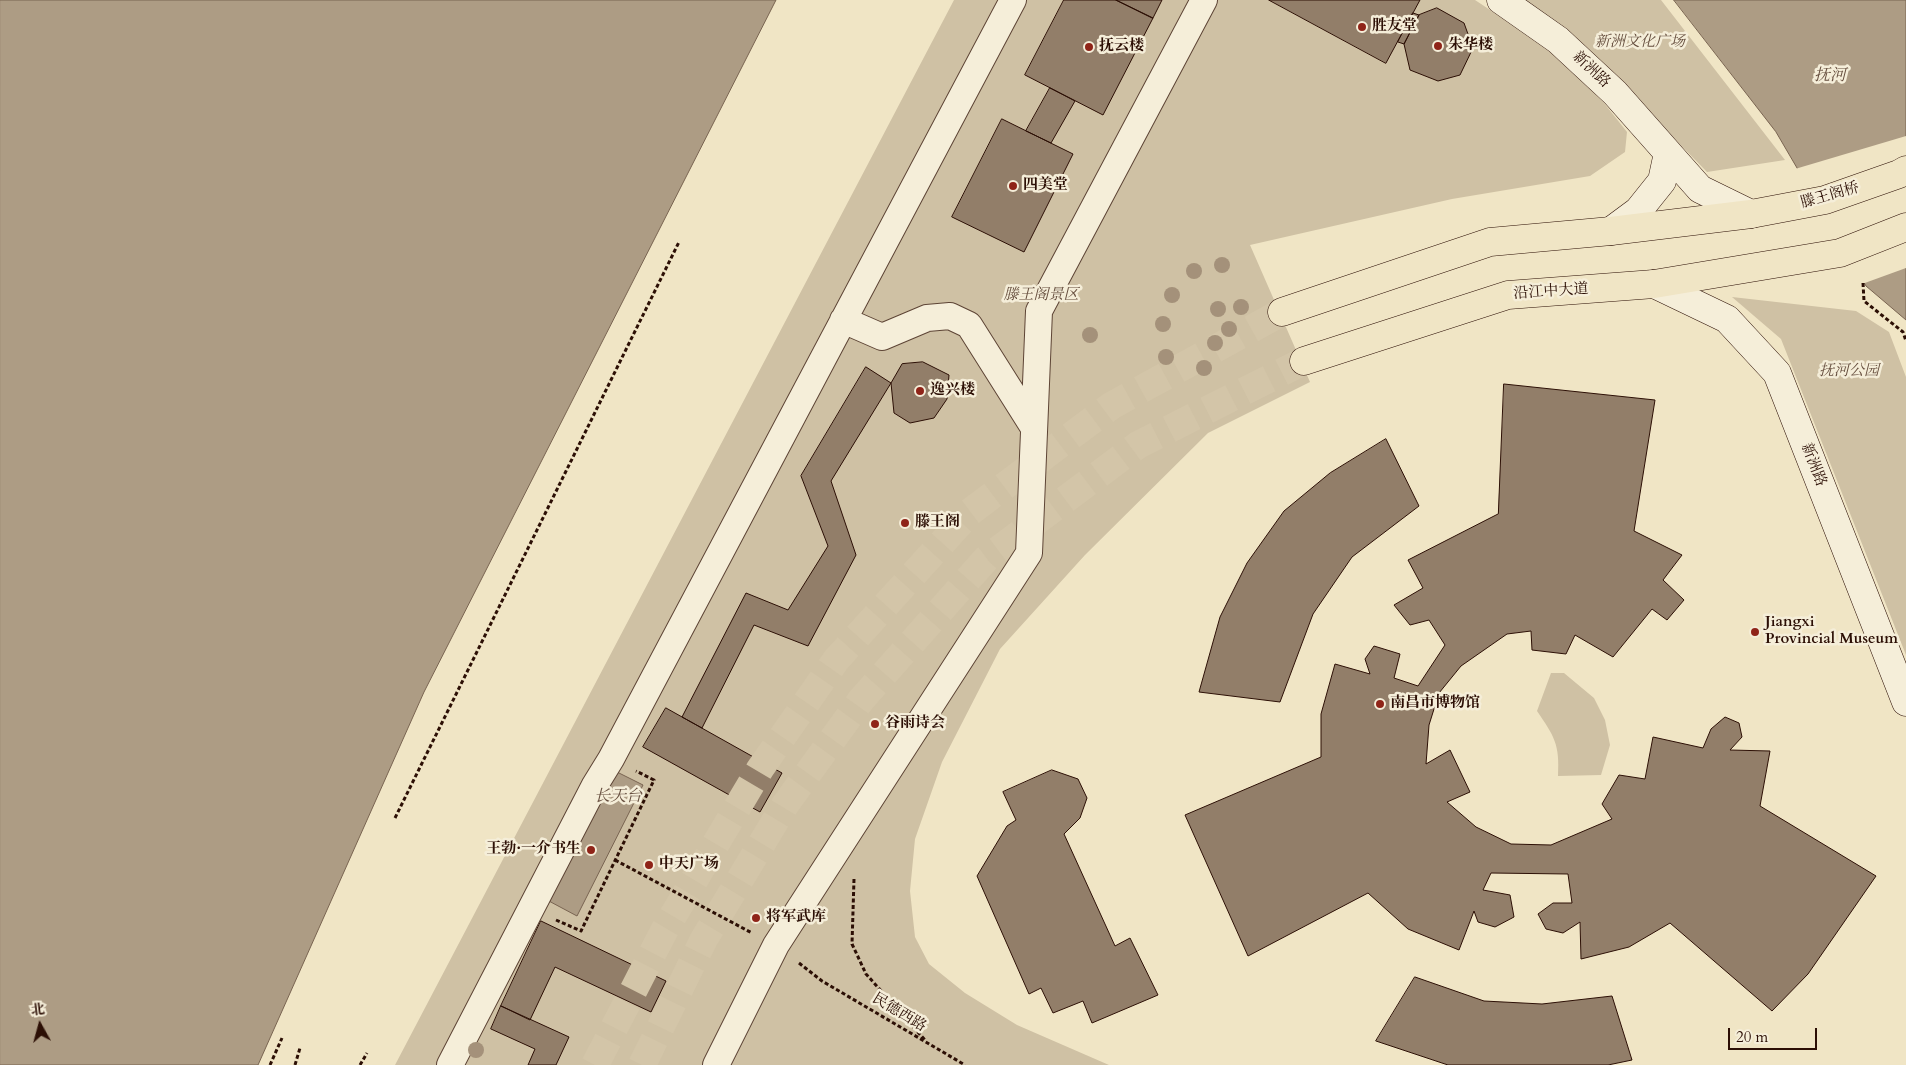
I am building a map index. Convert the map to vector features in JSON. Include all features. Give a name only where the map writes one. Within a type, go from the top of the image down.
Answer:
[{"type":"highway","name":"滕王阁桥","points":[[1751,214],[1825,200],[1906,170]]},
{"type":"highway","points":[[1282,312],[1490,242],[1611,231],[1751,214]]},
{"type":"highway","name":"沿江中大道","points":[[1304,360],[1508,295],[1654,284],[1840,254],[1906,227]]},
{"type":"main road","name":"新洲路","points":[[1501,0],[1558,40],[1615,92],[1700,189],[1751,214]]},
{"type":"main road","points":[[1611,231],[1638,211],[1662,181],[1668,153]]},
{"type":"main road","name":"新洲路","points":[[1654,284],[1727,319],[1777,373],[1906,702]]},
{"type":"street","points":[[450,1065],[595,786],[616,750],[1013,0]]},
{"type":"street","points":[[716,1065],[776,945],[1029,552],[1039,312],[1204,0]]},
{"type":"street","points":[[843,320],[882,337],[928,318],[950,316],[969,325],[1034,428]]},
{"type":"path","points":[[395,818],[679,242]]},
{"type":"path","points":[[1863,284],[1864,301],[1903,332],[1906,341]]},
{"type":"path","points":[[581,932],[654,780]]},
{"type":"path","name":"民德西路","points":[[615,860],[776,945],[822,981],[965,1065]]},
{"type":"path","points":[[854,870],[852,944],[866,974],[929,1044]]},
{"type":"path","points":[[270,1065],[282,1038]]},
{"type":"path","points":[[295,1065],[300,1048]]},
{"type":"path","points":[[360,1065],[367,1053]]},
{"type":"green space","name":"滕王阁景区","points":[[954,0],[1475,0],[1549,49],[1604,103],[1627,132],[1625,152],[1590,176],[1452,199],[1250,245],[1310,382],[1208,433],[1085,555],[1000,649],[942,762],[915,839],[910,891],[915,937],[929,964],[965,993],[1017,1025],[1109,1065],[395,1065]]},
{"type":"green space","name":"新洲文化广场","points":[[1515,0],[1661,0],[1785,160],[1707,172],[1624,87]]},
{"type":"green space","name":"抚河公园","points":[[1732,297],[1856,311],[1889,332],[1906,377],[1906,655],[1781,339]]},
{"type":"green space","points":[[1551,673],[1564,673],[1594,698],[1605,720],[1610,745],[1601,775],[1558,776],[1558,756],[1555,741],[1537,711]]},
{"type":"water","points":[[0,0],[776,0],[424,692],[258,1065],[0,1065]]},
{"type":"water","name":"抚河","points":[[1674,0],[1906,0],[1906,320],[1866,286],[1776,132]]},
{"type":"water","name":"长天台","points":[[613,770],[643,785],[577,916],[547,900]]},
{"type":"pier","points":[[1906,136],[1906,268],[1862,284],[1795,169]]},
{"type":"building","name":"抚云楼","points":[[1064,0],[1116,0],[1153,18],[1103,115],[1025,75]]},
{"type":"building","name":"抚云楼","points":[[1116,0],[1162,0],[1153,18]]},
{"type":"building","name":"胜友堂","points":[[1269,0],[1420,0],[1386,63]]},
{"type":"building","name":"朱华楼","points":[[1437,8],[1464,23],[1473,48],[1460,75],[1438,81],[1410,70],[1404,44],[1419,15]]},
{"type":"building","points":[[1413,13],[1419,15],[1404,44],[1398,42]]},
{"type":"building","points":[[1050,88],[1075,101],[1051,143],[1026,131]]},
{"type":"building","name":"四美堂","points":[[1002,119],[1073,154],[1024,252],[952,217]]},
{"type":"building","name":"逸兴楼","points":[[923,362],[949,375],[947,399],[934,418],[910,423],[894,413],[891,383],[902,364]]},
{"type":"building","points":[[866,367],[891,383],[831,481],[856,555],[808,646],[754,625],[702,728],[682,717],[746,593],[788,610],[828,546],[801,476]]},
{"type":"building","name":"南昌市博物馆","points":[[1504,384],[1655,400],[1634,531],[1682,555],[1663,580],[1684,600],[1667,620],[1652,609],[1613,657],[1575,635],[1566,654],[1532,650],[1531,631],[1507,634],[1461,666],[1439,693],[1429,725],[1426,764],[1450,750],[1470,792],[1447,802],[1476,827],[1511,844],[1551,845],[1612,819],[1602,804],[1619,775],[1645,779],[1653,737],[1703,748],[1711,729],[1725,717],[1739,723],[1742,737],[1730,750],[1770,751],[1760,806],[1876,876],[1808,974],[1772,1011],[1670,923],[1629,947],[1581,959],[1580,922],[1563,933],[1546,929],[1538,914],[1553,903],[1572,903],[1568,874],[1491,873],[1483,890],[1510,895],[1514,917],[1495,927],[1478,922],[1474,911],[1459,950],[1408,929],[1368,893],[1248,956],[1185,815],[1321,757],[1321,714],[1335,664],[1370,674],[1365,659],[1374,646],[1400,654],[1394,678],[1418,686],[1445,645],[1429,620],[1410,625],[1394,605],[1423,588],[1408,560],[1498,514]]},
{"type":"building","points":[[1386,439],[1419,506],[1352,557],[1313,614],[1280,702],[1199,692],[1220,617],[1247,563],[1284,511],[1330,473]]},
{"type":"building","points":[[666,708],[782,773],[760,812],[643,747]]},
{"type":"building","points":[[1052,770],[1078,779],[1087,798],[1080,818],[1064,834],[1115,946],[1130,938],[1158,995],[1092,1023],[1083,1001],[1053,1013],[1041,988],[1029,994],[977,876],[1007,826],[1016,820],[1003,792]]},
{"type":"building","points":[[541,921],[666,981],[651,1012],[555,967],[530,1020],[501,1006]]},
{"type":"building","points":[[1415,977],[1484,1001],[1542,1004],[1612,996],[1632,1060],[1608,1065],[1448,1065],[1376,1041]]},
{"type":"building","points":[[501,1006],[569,1037],[556,1065],[528,1065],[535,1049],[491,1029]]},
{"type":"tunnel","points":[[595,1065],[664,931],[760,769],[836,660],[970,512],[1111,406],[1282,312]]},
{"type":"tunnel","points":[[642,1065],[704,939],[785,805],[861,700],[986,559],[1138,445],[1304,361]]},
{"type":"place","name":"胜友堂","points":[[1362,27]]},
{"type":"place","name":"朱华楼","points":[[1438,46]]},
{"type":"place","name":"抚云楼","points":[[1089,47]]},
{"type":"place","name":"四美堂","points":[[1013,186]]},
{"type":"place","name":"逸兴楼","points":[[920,391]]},
{"type":"place","name":"滕王阁","points":[[905,523]]},
{"type":"place","name":"Jiangxi Provincial Museum","points":[[1755,632]]},
{"type":"place","name":"南昌市博物馆","points":[[1380,704]]},
{"type":"place","name":"谷雨诗会","points":[[875,724]]},
{"type":"place","name":"王勃·一介书生","points":[[591,850]]},
{"type":"place","name":"中天广场","points":[[649,865]]},
{"type":"place","name":"将军武库","points":[[756,918]]}]
